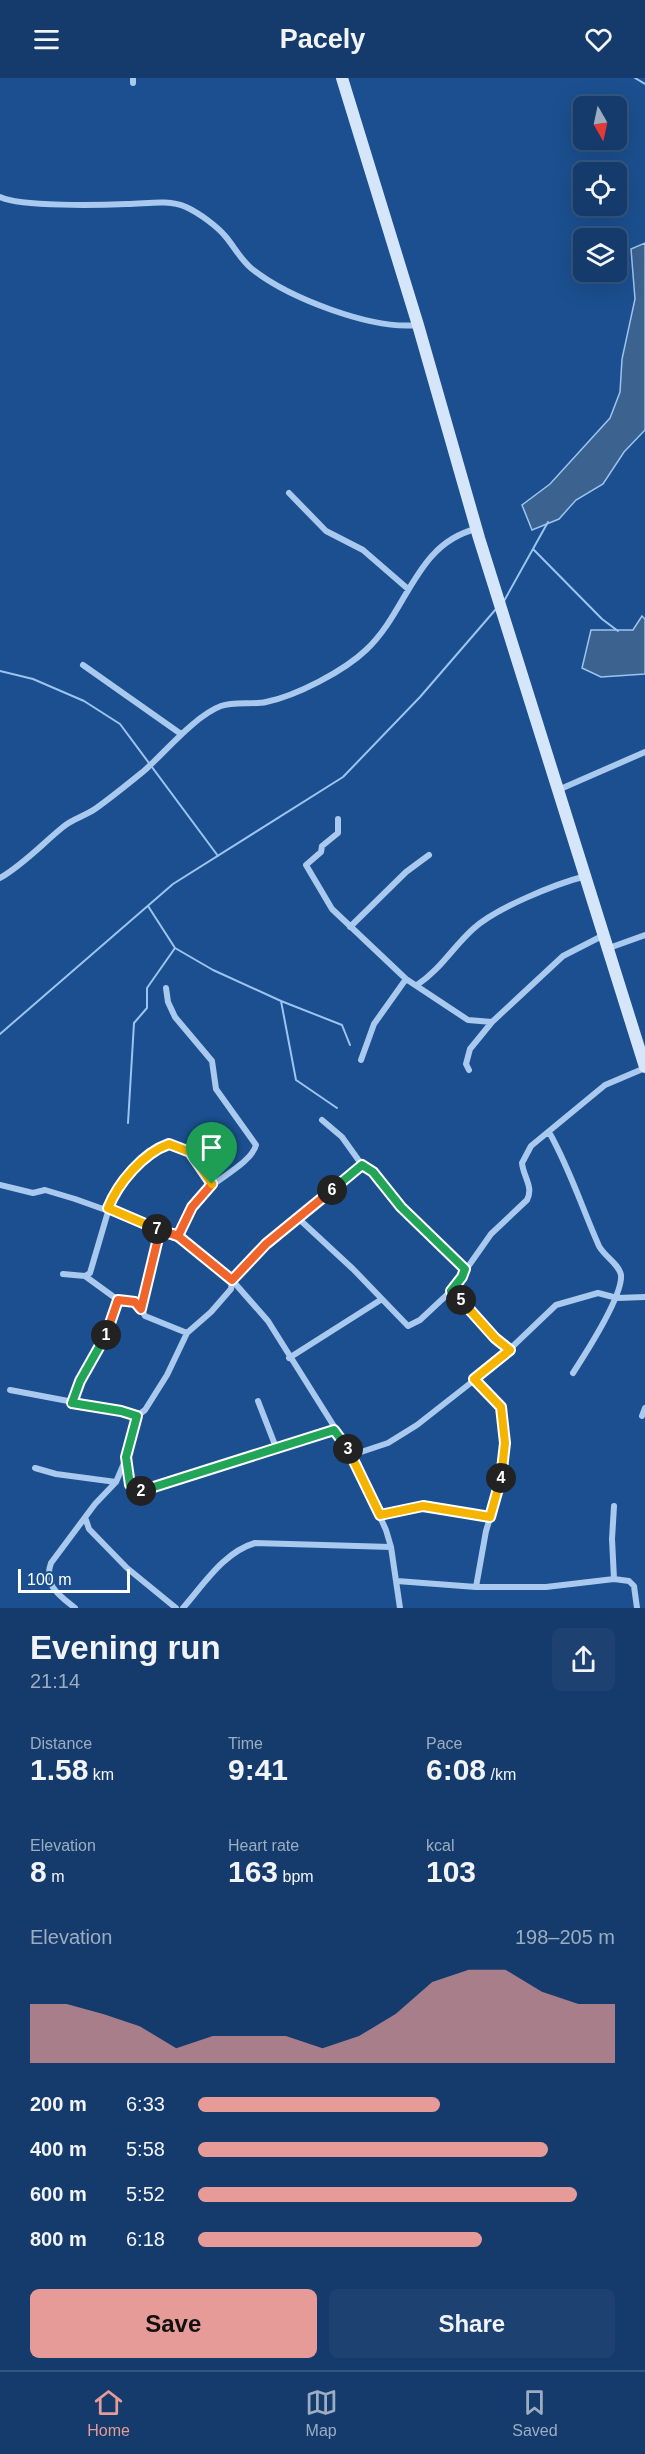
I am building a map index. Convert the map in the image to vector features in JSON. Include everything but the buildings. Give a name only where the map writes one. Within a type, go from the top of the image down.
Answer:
[{"type":"main road","points":[[342,78],[418,325],[477,528],[645,1068]]},
{"type":"street","points":[[0,197],[8,201],[44,203],[175,203],[198,214],[223,234],[252,269],[291,294],[380,323],[401,327],[418,325]]},
{"type":"street","points":[[289,493],[326,531],[363,550],[408,589]]},
{"type":"street","points":[[0,878],[16,869],[65,825],[94,810],[111,797],[145,770],[181,734],[222,706],[265,703],[282,698],[350,662],[367,649],[392,618],[408,589],[434,552],[458,533],[477,528]]},
{"type":"street","points":[[83,664],[181,734]]},
{"type":"street","points":[[558,790],[645,752]]},
{"type":"street","points":[[338,819],[338,833],[322,846],[321,852],[306,864],[306,868],[332,909],[406,979],[468,1020],[492,1022]]},
{"type":"street","points":[[350,927],[406,872],[429,855]]},
{"type":"street","points":[[417,985],[429,978],[471,930],[488,917],[561,882],[587,876]]},
{"type":"street","points":[[469,1070],[466,1064],[470,1049],[492,1022],[563,956],[605,934]]},
{"type":"street","points":[[609,948],[645,935]]},
{"type":"street","points":[[362,1060],[374,1024],[406,979]]},
{"type":"street","points":[[165,988],[175,1017],[212,1061],[216,1089],[256,1145],[238,1166],[212,1184],[192,1207],[178,1236]]},
{"type":"street","points":[[298,1219],[405,1324],[412,1325],[451,1291],[491,1234],[531,1194],[523,1171],[525,1155],[531,1146],[605,1085],[645,1068]]},
{"type":"street","points":[[322,1120],[342,1137],[362,1165],[373,1172],[401,1207],[465,1269]]},
{"type":"street","points":[[549,1132],[564,1158],[601,1249],[619,1269],[621,1276],[617,1298],[573,1373]]},
{"type":"street","points":[[85,1276],[93,1265],[108,1208],[133,1168],[159,1148],[169,1144],[190,1152],[212,1184]]},
{"type":"street","points":[[75,1608],[55,1591],[49,1581],[48,1572],[51,1563],[86,1520],[95,1504],[116,1482],[126,1457],[137,1416],[145,1410],[167,1375],[187,1333],[225,1296],[231,1288],[232,1280],[266,1244],[362,1165]]},
{"type":"street","points":[[0,1185],[33,1193],[45,1190],[108,1208],[178,1236],[232,1280],[268,1321],[334,1430],[352,1455],[392,1547],[400,1608]]},
{"type":"street","points":[[141,1309],[160,1230]]},
{"type":"street","points":[[63,1274],[85,1276],[118,1300],[135,1302],[145,1316],[187,1333]]},
{"type":"street","points":[[451,1291],[495,1338],[510,1350]]},
{"type":"street","points":[[352,1455],[401,1436],[510,1350],[556,1305],[598,1293],[617,1298],[645,1297]]},
{"type":"street","points":[[289,1358],[382,1299]]},
{"type":"street","points":[[72,1403],[80,1381],[106,1335],[118,1300]]},
{"type":"street","points":[[474,1379],[501,1407],[505,1443],[503,1465],[476,1577],[476,1587]]},
{"type":"street","points":[[10,1390],[112,1409],[137,1416]]},
{"type":"street","points":[[258,1401],[277,1450]]},
{"type":"street","points":[[642,1416],[645,1408]]},
{"type":"street","points":[[126,1457],[130,1485],[137,1490],[146,1491],[334,1430]]},
{"type":"street","points":[[35,1468],[56,1474],[116,1482]]},
{"type":"street","points":[[380,1515],[423,1506],[490,1517]]},
{"type":"street","points":[[614,1506],[612,1539],[614,1579]]},
{"type":"street","points":[[86,1520],[93,1534],[116,1554],[127,1568],[176,1608]]},
{"type":"street","points":[[183,1608],[222,1563],[241,1547],[255,1543],[392,1547]]},
{"type":"street","points":[[397,1581],[476,1587],[546,1587],[614,1579],[629,1581],[634,1586],[637,1608]]},
{"type":"water","points":[[645,243],[645,430],[624,452],[603,484],[576,500],[559,519],[532,530],[522,505],[550,484],[610,418],[620,392],[622,359],[635,299],[631,249]]},
{"type":"water","points":[[642,616],[645,619],[645,674],[601,677],[582,668],[591,630],[633,630]]},
{"type":"waterway","points":[[635,78],[645,84]]},
{"type":"waterway","points":[[504,601],[548,522]]},
{"type":"waterway","points":[[533,549],[602,619],[618,631]]},
{"type":"waterway","points":[[0,1034],[173,884],[343,777],[420,697],[496,609]]},
{"type":"waterway","points":[[0,671],[33,679],[84,701],[120,724],[218,856]]},
{"type":"waterway","points":[[148,906],[175,948],[213,970],[281,1001],[296,1080],[337,1108]]},
{"type":"waterway","points":[[128,1123],[134,1023],[147,1008],[147,988],[175,948]]},
{"type":"waterway","points":[[281,1001],[342,1025],[350,1045]]},
{"type":"route","points":[[212,1184],[190,1152],[169,1144],[159,1148],[140,1165],[133,1168],[112,1198],[108,1208],[178,1236],[232,1280],[266,1244],[362,1165],[373,1172],[401,1207],[465,1269],[451,1291],[495,1338],[510,1350],[474,1379],[501,1407],[505,1443],[503,1465],[500,1486],[490,1517],[423,1506],[380,1515],[352,1455],[334,1430],[303,1442],[213,1468],[146,1491],[137,1490],[130,1485],[126,1457],[137,1416],[72,1403],[74,1395],[106,1335],[118,1300],[135,1302],[141,1309],[160,1230],[178,1236],[192,1207],[212,1184]]}]
